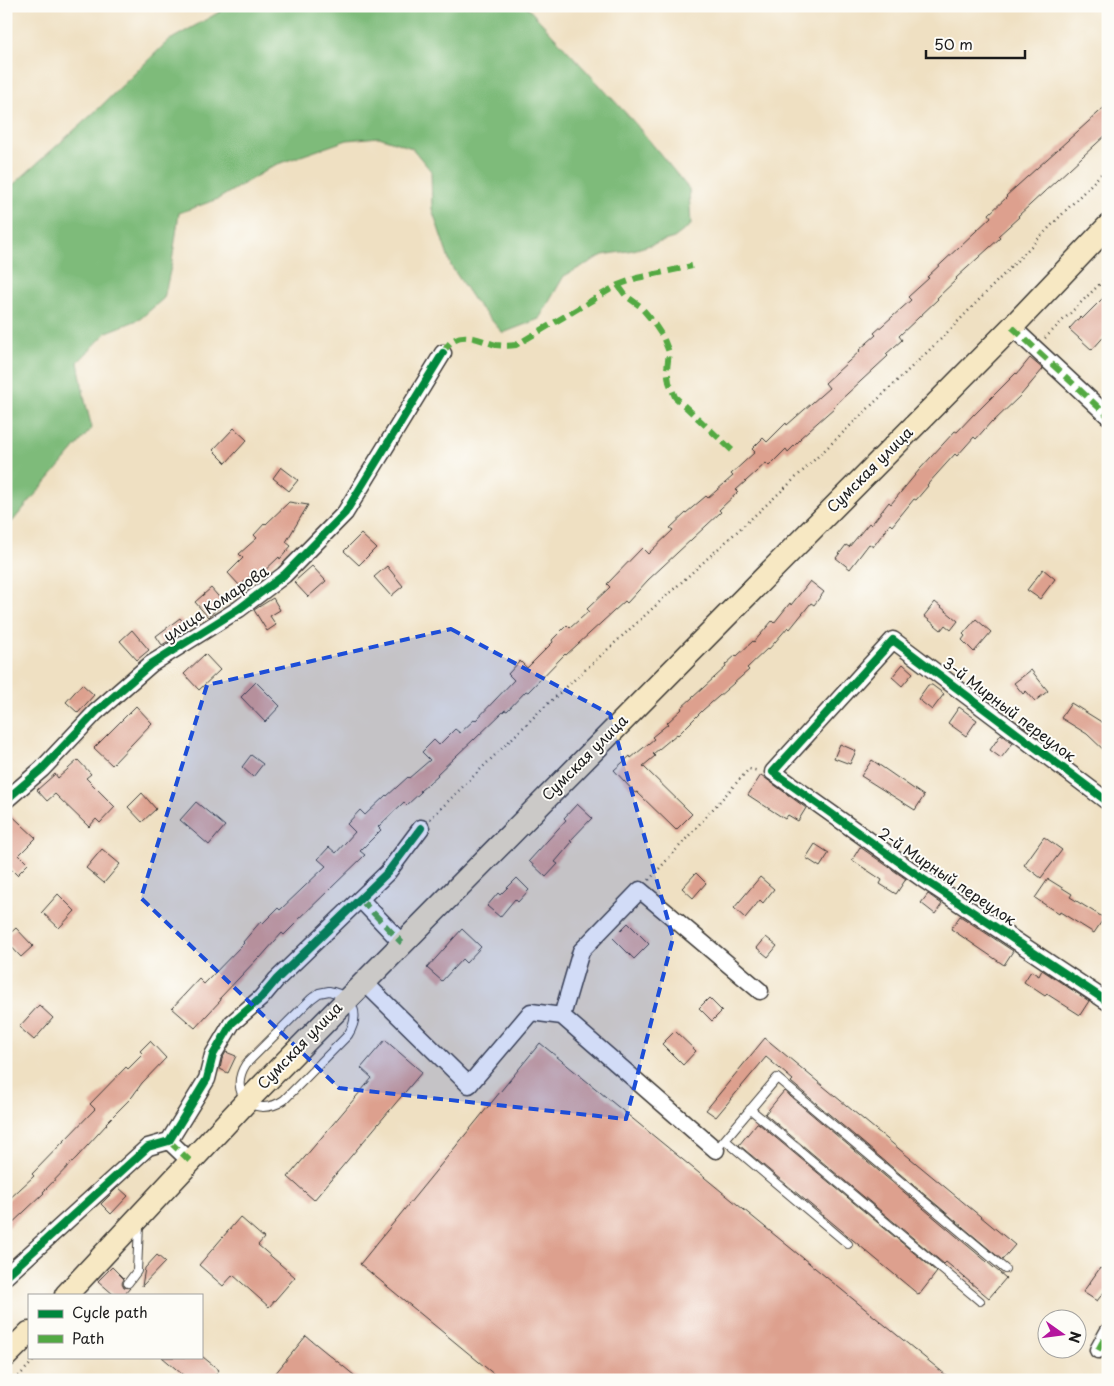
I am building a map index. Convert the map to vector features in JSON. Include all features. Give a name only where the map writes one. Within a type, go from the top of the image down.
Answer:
[{"type":"main road","name":"Сумская улица","points":[[67,1294],[247,1101],[347,998],[1012,327],[1108,226]]},
{"type":"main road","points":[[6,1356],[28,1334]]},
{"type":"street","points":[[1012,327],[1108,416]]},
{"type":"street","name":"улица Комарова","points":[[6,800],[42,769],[96,712],[151,664],[239,609],[284,575],[345,513],[443,353]]},
{"type":"street","name":"3-й Мирный переулок","points":[[773,772],[893,640],[1108,802]]},
{"type":"street","name":"2-й Мирный переулок","points":[[773,772],[923,879],[1108,1002]]},
{"type":"street","points":[[6,1276],[148,1147],[169,1141],[208,1078],[214,1055],[232,1023],[261,998],[276,980],[388,872],[422,828]]},
{"type":"street","points":[[562,1016],[581,952],[640,890],[760,991]]},
{"type":"street","points":[[360,899],[402,943]]},
{"type":"street","points":[[364,982],[470,1085],[531,1012],[562,1016],[720,1145]]},
{"type":"street","points":[[169,1141],[190,1162]]},
{"type":"street","points":[[1098,1350],[1108,1332]]},
{"type":"lane","points":[[848,1244],[720,1145],[777,1078],[1005,1269]]},
{"type":"lane","points":[[750,1109],[980,1301]]},
{"type":"lane","points":[[128,1283],[137,1270],[140,1216]]},
{"type":"path","points":[[422,828],[540,711],[787,486],[935,344],[1108,167]]},
{"type":"path","points":[[1035,348],[1108,276]]},
{"type":"path","points":[[640,890],[749,770],[773,772]]},
{"type":"path","points":[[15,1380],[36,1358]]},
{"type":"highlighted area","points":[[451,629],[610,714],[673,938],[626,1119],[339,1088],[141,898],[207,685]]},
{"type":"green space","points":[[230,6],[526,6],[634,122],[689,189],[691,225],[674,238],[633,250],[603,255],[564,276],[539,319],[503,333],[475,302],[451,266],[432,209],[431,171],[412,148],[379,137],[347,140],[275,165],[218,199],[179,213],[172,262],[164,298],[140,319],[107,332],[78,362],[92,428],[6,529],[6,191],[98,109],[168,41]]},
{"type":"building","points":[[1108,104],[1108,133],[1018,216],[998,236],[1000,238],[956,278],[938,299],[899,336],[902,340],[886,354],[888,356],[800,438],[788,452],[786,449],[769,466],[766,463],[736,490],[738,492],[719,510],[721,512],[648,580],[627,603],[625,601],[565,654],[528,692],[526,691],[507,711],[505,710],[407,805],[404,802],[378,827],[381,830],[360,851],[365,855],[284,935],[282,933],[220,998],[221,1000],[195,1028],[172,1008],[199,979],[204,984],[244,943],[261,921],[263,923],[278,908],[280,910],[326,866],[318,859],[329,847],[336,853],[355,832],[347,824],[360,810],[365,815],[386,795],[430,760],[422,752],[434,740],[439,745],[455,729],[460,733],[476,720],[514,680],[508,674],[520,661],[527,668],[567,625],[570,628],[589,611],[587,609],[610,587],[607,584],[642,548],[648,554],[673,530],[670,528],[686,513],[706,496],[708,498],[733,476],[731,474],[755,452],[752,449],[763,438],[767,442],[786,423],[787,425],[829,388],[825,383],[876,335],[874,333],[911,300],[908,297],[991,217],[989,214],[1006,196]]},
{"type":"building","points":[[1108,293],[1108,332],[1092,350],[1069,329]]},
{"type":"building","points":[[1030,358],[1043,369],[1021,395],[991,422],[976,439],[974,437],[957,456],[955,454],[892,526],[890,524],[873,547],[869,544],[850,569],[836,558],[846,545],[849,547],[869,523],[871,525],[889,502],[891,504],[955,431],[957,432],[1017,374]]},
{"type":"building","points":[[234,428],[247,440],[226,463],[213,450]]},
{"type":"building","points":[[281,467],[298,480],[289,491],[273,478]]},
{"type":"building","points":[[289,502],[308,505],[286,542],[291,546],[280,559],[279,557],[259,576],[255,571],[240,586],[228,573],[243,558],[239,554],[257,538],[254,535],[265,523]]},
{"type":"building","points":[[361,534],[376,548],[359,565],[344,551]]},
{"type":"building","points":[[312,566],[326,581],[308,597],[294,582]]},
{"type":"building","points":[[387,566],[403,586],[391,596],[374,577]]},
{"type":"building","points":[[1043,569],[1055,579],[1040,599],[1027,590]]},
{"type":"building","points":[[810,581],[824,592],[814,605],[811,603],[790,629],[788,627],[769,649],[747,668],[749,670],[703,710],[678,735],[653,754],[655,756],[643,766],[692,814],[676,830],[637,792],[635,793],[614,770],[654,739],[652,737],[668,724],[681,708],[726,667],[725,665],[754,642],[772,621],[774,623]]},
{"type":"building","points":[[211,588],[224,603],[208,617],[195,602]]},
{"type":"building","points":[[273,598],[280,610],[270,616],[276,625],[267,631],[254,610]]},
{"type":"building","points":[[935,602],[958,621],[951,630],[945,625],[941,630],[924,616]]},
{"type":"building","points":[[180,618],[188,629],[162,645],[156,636]]},
{"type":"building","points":[[976,619],[991,632],[974,652],[962,640],[965,636],[963,634]]},
{"type":"building","points":[[132,630],[149,650],[137,660],[120,641]]},
{"type":"building","points":[[205,654],[220,670],[199,690],[184,674]]},
{"type":"building","points":[[903,664],[913,673],[902,686],[892,677]]},
{"type":"building","points":[[1031,670],[1048,691],[1035,701],[1026,691],[1023,694],[1014,683]]},
{"type":"building","points":[[256,682],[280,706],[265,722],[241,697]]},
{"type":"building","points":[[82,684],[94,695],[78,713],[66,702]]},
{"type":"building","points":[[928,685],[932,685],[944,694],[932,710],[918,699]]},
{"type":"building","points":[[1071,703],[1108,726],[1108,754],[1087,734],[1061,718]]},
{"type":"building","points":[[136,706],[152,723],[112,765],[94,748]]},
{"type":"building","points":[[959,707],[977,720],[966,736],[948,723]]},
{"type":"building","points":[[1001,734],[1013,743],[1001,758],[990,750]]},
{"type":"building","points":[[840,744],[856,751],[850,764],[834,758]]},
{"type":"building","points":[[251,755],[263,764],[253,777],[242,767]]},
{"type":"building","points":[[78,760],[91,774],[86,778],[115,807],[100,823],[96,819],[89,827],[55,794],[47,801],[37,790],[55,774],[58,778]]},
{"type":"building","points":[[872,760],[924,796],[915,810],[861,776]]},
{"type":"building","points":[[761,775],[806,808],[798,821],[788,815],[785,819],[748,795]]},
{"type":"building","points":[[142,793],[156,809],[142,822],[128,807]]},
{"type":"building","points":[[196,802],[225,826],[209,845],[180,820]]},
{"type":"building","points":[[577,804],[592,818],[570,841],[572,842],[555,862],[558,864],[546,877],[529,861],[566,820],[564,818]]},
{"type":"building","points":[[6,810],[36,838],[19,855],[28,864],[17,875],[6,864]]},
{"type":"building","points":[[1044,837],[1062,850],[1041,878],[1024,865]]},
{"type":"building","points":[[815,844],[829,853],[820,867],[806,858]]},
{"type":"building","points":[[860,847],[906,879],[896,894],[880,884],[882,880],[852,860]]},
{"type":"building","points":[[102,849],[120,864],[104,883],[86,868]]},
{"type":"building","points":[[696,873],[706,883],[693,898],[682,888]]},
{"type":"building","points":[[760,877],[774,889],[763,903],[760,900],[745,918],[734,908]]},
{"type":"building","points":[[517,878],[529,890],[518,902],[515,899],[500,917],[487,906],[498,893],[500,895]]},
{"type":"building","points":[[1048,879],[1072,894],[1070,897],[1104,918],[1094,933],[1060,912],[1059,914],[1035,898]]},
{"type":"building","points":[[58,894],[75,911],[59,928],[42,912]]},
{"type":"building","points":[[928,894],[942,904],[935,914],[921,903]]},
{"type":"building","points":[[960,916],[1013,951],[1004,965],[951,929]]},
{"type":"building","points":[[628,923],[649,944],[634,959],[613,938]]},
{"type":"building","points":[[16,928],[33,946],[21,957],[6,941],[6,937]]},
{"type":"building","points":[[462,929],[481,947],[466,963],[462,959],[442,981],[427,968]]},
{"type":"building","points":[[766,937],[777,946],[768,957],[757,948]]},
{"type":"building","points":[[1042,970],[1089,1001],[1080,1015],[1024,982],[1031,971],[1039,976]]},
{"type":"building","points":[[709,998],[722,1011],[712,1021],[699,1008]]},
{"type":"building","points":[[39,1005],[53,1018],[34,1040],[19,1027]]},
{"type":"building","points":[[675,1031],[696,1051],[683,1065],[662,1044]]},
{"type":"building","points":[[765,1038],[1015,1245],[1002,1260],[791,1082],[793,1080],[766,1057],[716,1117],[706,1110]]},
{"type":"building","points":[[385,1040],[422,1072],[314,1200],[288,1177],[372,1078],[361,1068]]},
{"type":"building","points":[[150,1041],[166,1058],[44,1193],[6,1229],[6,1202],[34,1176],[32,1174],[95,1109],[90,1104],[126,1067],[128,1069],[143,1054],[140,1051]]},
{"type":"building","points":[[540,1043],[952,1380],[501,1380],[360,1264]]},
{"type":"building","points":[[226,1052],[236,1056],[228,1073],[220,1069]]},
{"type":"building","points":[[784,1091],[1006,1278],[989,1298],[946,1262],[944,1264],[765,1114]]},
{"type":"building","points":[[757,1123],[937,1272],[919,1295],[739,1145]]},
{"type":"building","points":[[118,1187],[128,1196],[111,1214],[101,1204]]},
{"type":"building","points":[[240,1217],[264,1238],[258,1245],[295,1277],[269,1307],[233,1275],[223,1286],[199,1265]]},
{"type":"building","points":[[157,1255],[165,1262],[142,1286],[145,1268]]},
{"type":"building","points":[[112,1267],[124,1279],[122,1283],[124,1287],[130,1288],[125,1294],[113,1294],[98,1281]]},
{"type":"building","points":[[1100,1268],[1108,1273],[1108,1294],[1104,1292],[1097,1301],[1083,1292]]},
{"type":"building","points":[[306,1336],[360,1380],[270,1380]]},
{"type":"building","points":[[203,1357],[219,1370],[211,1380],[189,1380],[163,1358]]},
{"type":"marked path","points":[[443,353],[450,343],[461,337],[496,345],[516,345],[618,285],[637,278],[692,266]]},
{"type":"marked path","points":[[618,285],[626,296],[640,306],[663,337],[669,352],[667,369],[669,382],[675,397],[735,453]]},
{"type":"marked path","points":[[1012,327],[1108,416]]},
{"type":"marked path","points":[[360,899],[402,943]]},
{"type":"marked path","points":[[169,1141],[190,1161]]},
{"type":"marked path","points":[[1098,1350],[1108,1332]]},
{"type":"cycle path","points":[[6,800],[42,769],[96,712],[151,664],[239,609],[284,575],[345,513],[443,353]]},
{"type":"cycle path","points":[[1108,802],[893,640],[773,772],[923,879],[1108,1002]]},
{"type":"cycle path","points":[[6,1276],[148,1147],[169,1141],[207,1079],[213,1055],[232,1023],[261,998],[276,980],[388,872],[421,828]]}]
